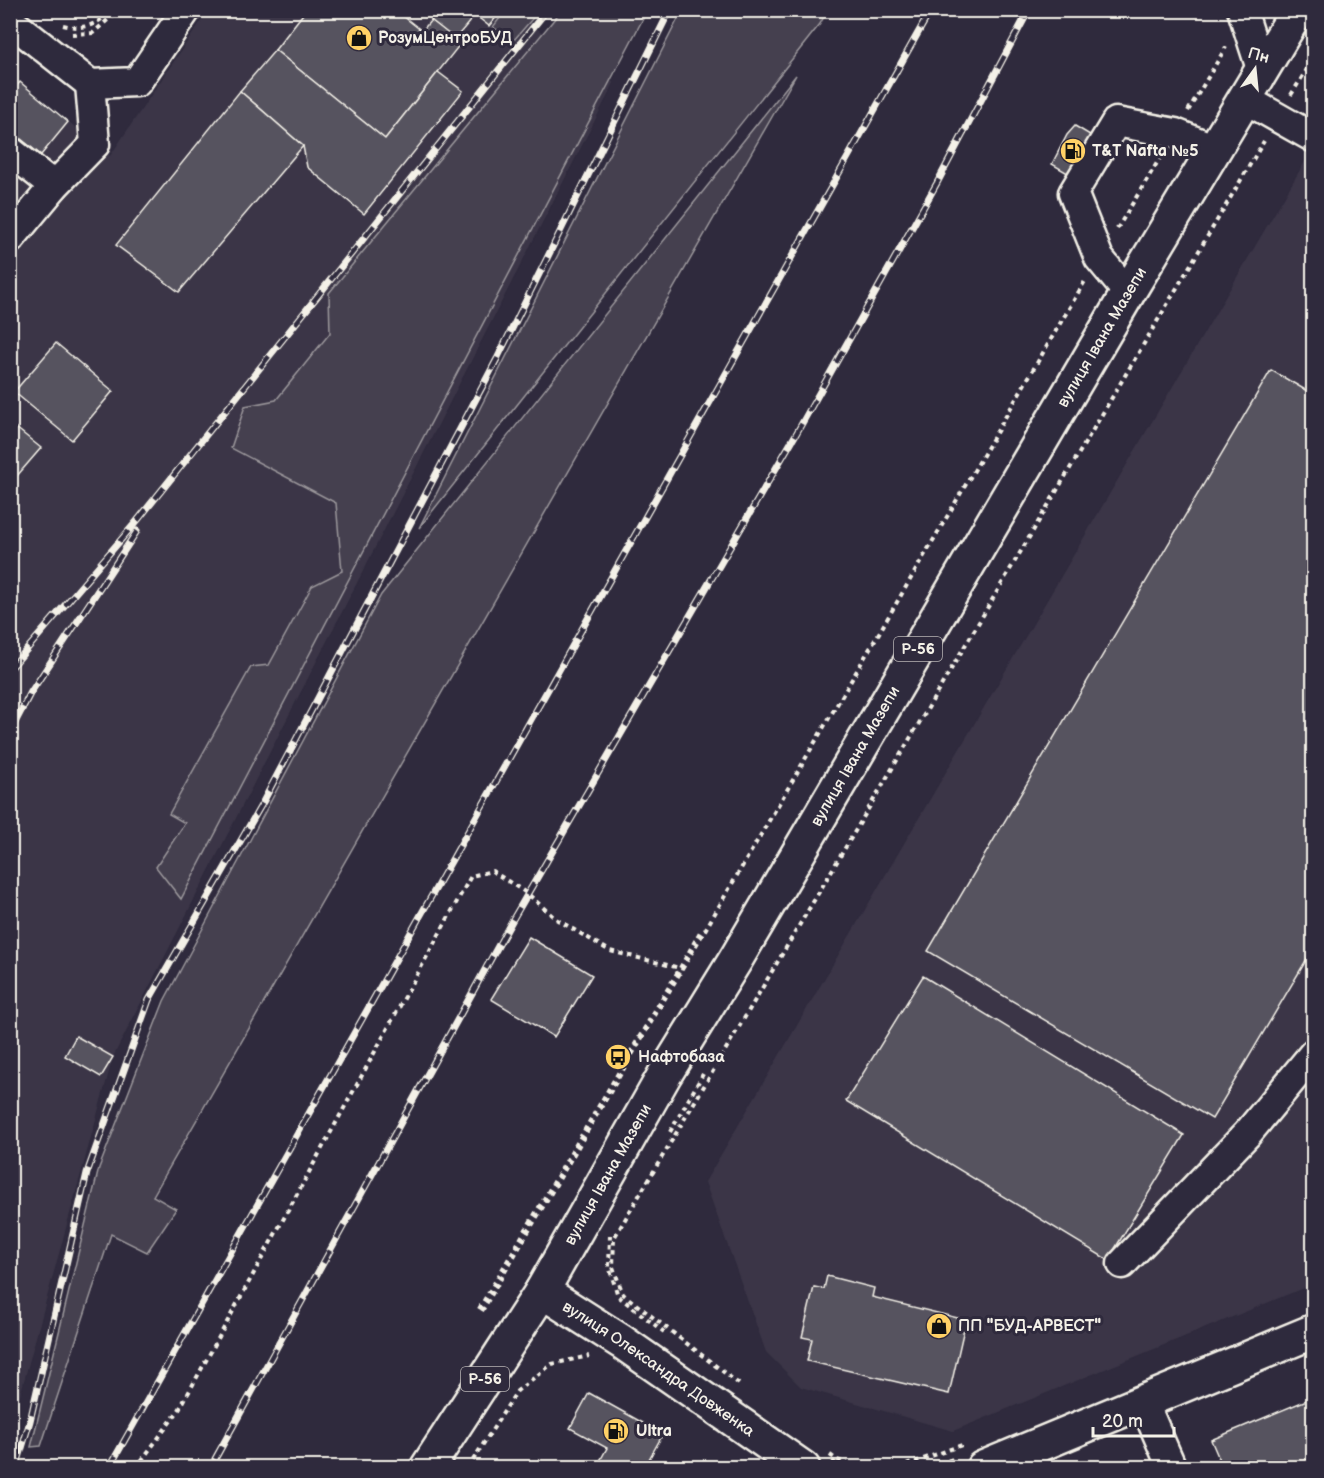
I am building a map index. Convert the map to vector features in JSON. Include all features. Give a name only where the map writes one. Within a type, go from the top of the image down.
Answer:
[{"type":"main road","name":"вулиця Івана Мазепи","points":[[427,1467],[542,1291],[665,1074],[736,959],[1128,293],[1298,10]]},
{"type":"main road","name":"вулиця Олександра Довженка","points":[[542,1291],[622,1342],[819,1459]]},
{"type":"main road","points":[[974,1456],[1143,1401],[1314,1331]]},
{"type":"street","points":[[10,21],[90,84],[137,82],[186,10]]},
{"type":"street","points":[[1243,13],[1253,85],[1278,117],[1314,138]]},
{"type":"street","points":[[10,239],[54,186],[95,144],[90,84]]},
{"type":"street","points":[[1128,293],[1099,258],[1073,193],[1079,183],[1116,122],[1175,133],[1215,149]]},
{"type":"street","points":[[10,151],[54,186]]},
{"type":"street","points":[[1122,1264],[1247,1134],[1314,1053]]},
{"type":"street","points":[[1143,1401],[1172,1467]]},
{"type":"path","points":[[62,25],[76,28],[91,27],[112,10]]},
{"type":"path","points":[[68,33],[78,35],[93,33],[119,10]]},
{"type":"path","points":[[480,1310],[1099,258],[1175,133],[1243,13]]},
{"type":"path","points":[[663,1143],[609,1236],[609,1267],[618,1296],[743,1389],[622,1294],[613,1267],[614,1238],[1314,58]]},
{"type":"path","points":[[136,1467],[179,1410],[471,876],[492,871],[528,894],[556,919],[610,951],[682,968]]},
{"type":"path","points":[[682,968],[701,930]]},
{"type":"path","points":[[669,1132],[705,1070]]},
{"type":"path","points":[[468,1467],[517,1391],[552,1364],[591,1356]]},
{"type":"path","points":[[898,1467],[974,1456]]},
{"type":"path","points":[[819,1459],[848,1467]]},
{"type":"path","points":[[819,1459],[837,1460],[860,1467]]},
{"type":"path","points":[[913,1467],[930,1462],[940,1464]]},
{"type":"shaded area","points":[[506,10],[539,11],[513,41],[493,27]]},
{"type":"shaded area","points":[[208,11],[512,11],[614,83],[113,1057],[11,1428],[11,74],[110,156]]},
{"type":"shaded area","points":[[561,11],[647,11],[181,899],[156,867],[185,823],[169,814],[251,667],[269,665],[312,586],[342,571],[336,503],[231,448],[245,406],[276,400],[330,333],[329,293]]},
{"type":"shaded area","points":[[682,11],[827,11],[820,24],[419,528]]},
{"type":"shaded area","points":[[796,75],[153,1196],[176,1209],[147,1252],[111,1234],[41,1446],[31,1447],[99,1168],[164,1001],[381,595]]},
{"type":"shaded area","points":[[1313,100],[1313,1284],[953,1431],[801,1387],[766,1352],[705,1182],[1310,153],[1302,119]]},
{"type":"building","points":[[306,10],[408,10],[403,16],[422,31],[431,20],[461,43],[385,139],[275,50]]},
{"type":"building","points":[[439,10],[502,10],[489,26],[475,15],[455,39],[431,20]]},
{"type":"building","points":[[275,50],[385,139],[438,72],[463,91],[364,214],[307,167],[303,146],[240,91]]},
{"type":"building","points":[[20,82],[68,122],[41,155],[10,130],[10,93]]},
{"type":"building","points":[[240,91],[303,146],[179,292],[116,245]]},
{"type":"building","name":"Т&T Nafta №5","points":[[1075,126],[1095,138],[1071,175],[1052,164],[1067,135]]},
{"type":"building","points":[[56,343],[113,391],[72,440],[14,392]]},
{"type":"building","points":[[1271,370],[1314,395],[1314,947],[1212,1119],[928,951]]},
{"type":"building","points":[[10,423],[41,448],[10,484]]},
{"type":"building","points":[[529,937],[592,975],[554,1037],[491,999]]},
{"type":"building","points":[[923,976],[1184,1135],[1108,1260],[846,1101]]},
{"type":"building","points":[[76,1036],[113,1057],[101,1077],[65,1056]]},
{"type":"building","points":[[827,1276],[874,1288],[872,1297],[966,1320],[949,1394],[807,1361],[812,1339],[802,1337],[814,1287],[824,1289]]},
{"type":"building","name":"Ultra","points":[[589,1393],[663,1434],[644,1468],[596,1468],[607,1448],[570,1428]]},
{"type":"building","points":[[1314,1397],[1314,1457],[1289,1468],[1223,1468],[1211,1440]]},
{"type":"railway","points":[[10,669],[137,521],[547,10]]},
{"type":"railway","points":[[16,1468],[30,1421],[87,1173],[149,1000],[263,802],[497,359],[670,10]]},
{"type":"railway","points":[[109,1468],[931,10]]},
{"type":"railway","points":[[215,1459],[513,919],[796,434],[937,183],[1029,10]]},
{"type":"railway","points":[[10,732],[31,692],[137,531]]},
{"type":"place","name":"РозумЦентроБУД","points":[[359,38]]},
{"type":"place","name":"Т&T Nafta №5","points":[[1073,151]]},
{"type":"place","name":"Нафтобаза","points":[[618,1057]]},
{"type":"place","name":"ПП \"БУД-АРВЕСТ\"","points":[[939,1326]]},
{"type":"place","name":"Ultra","points":[[616,1431]]}]
